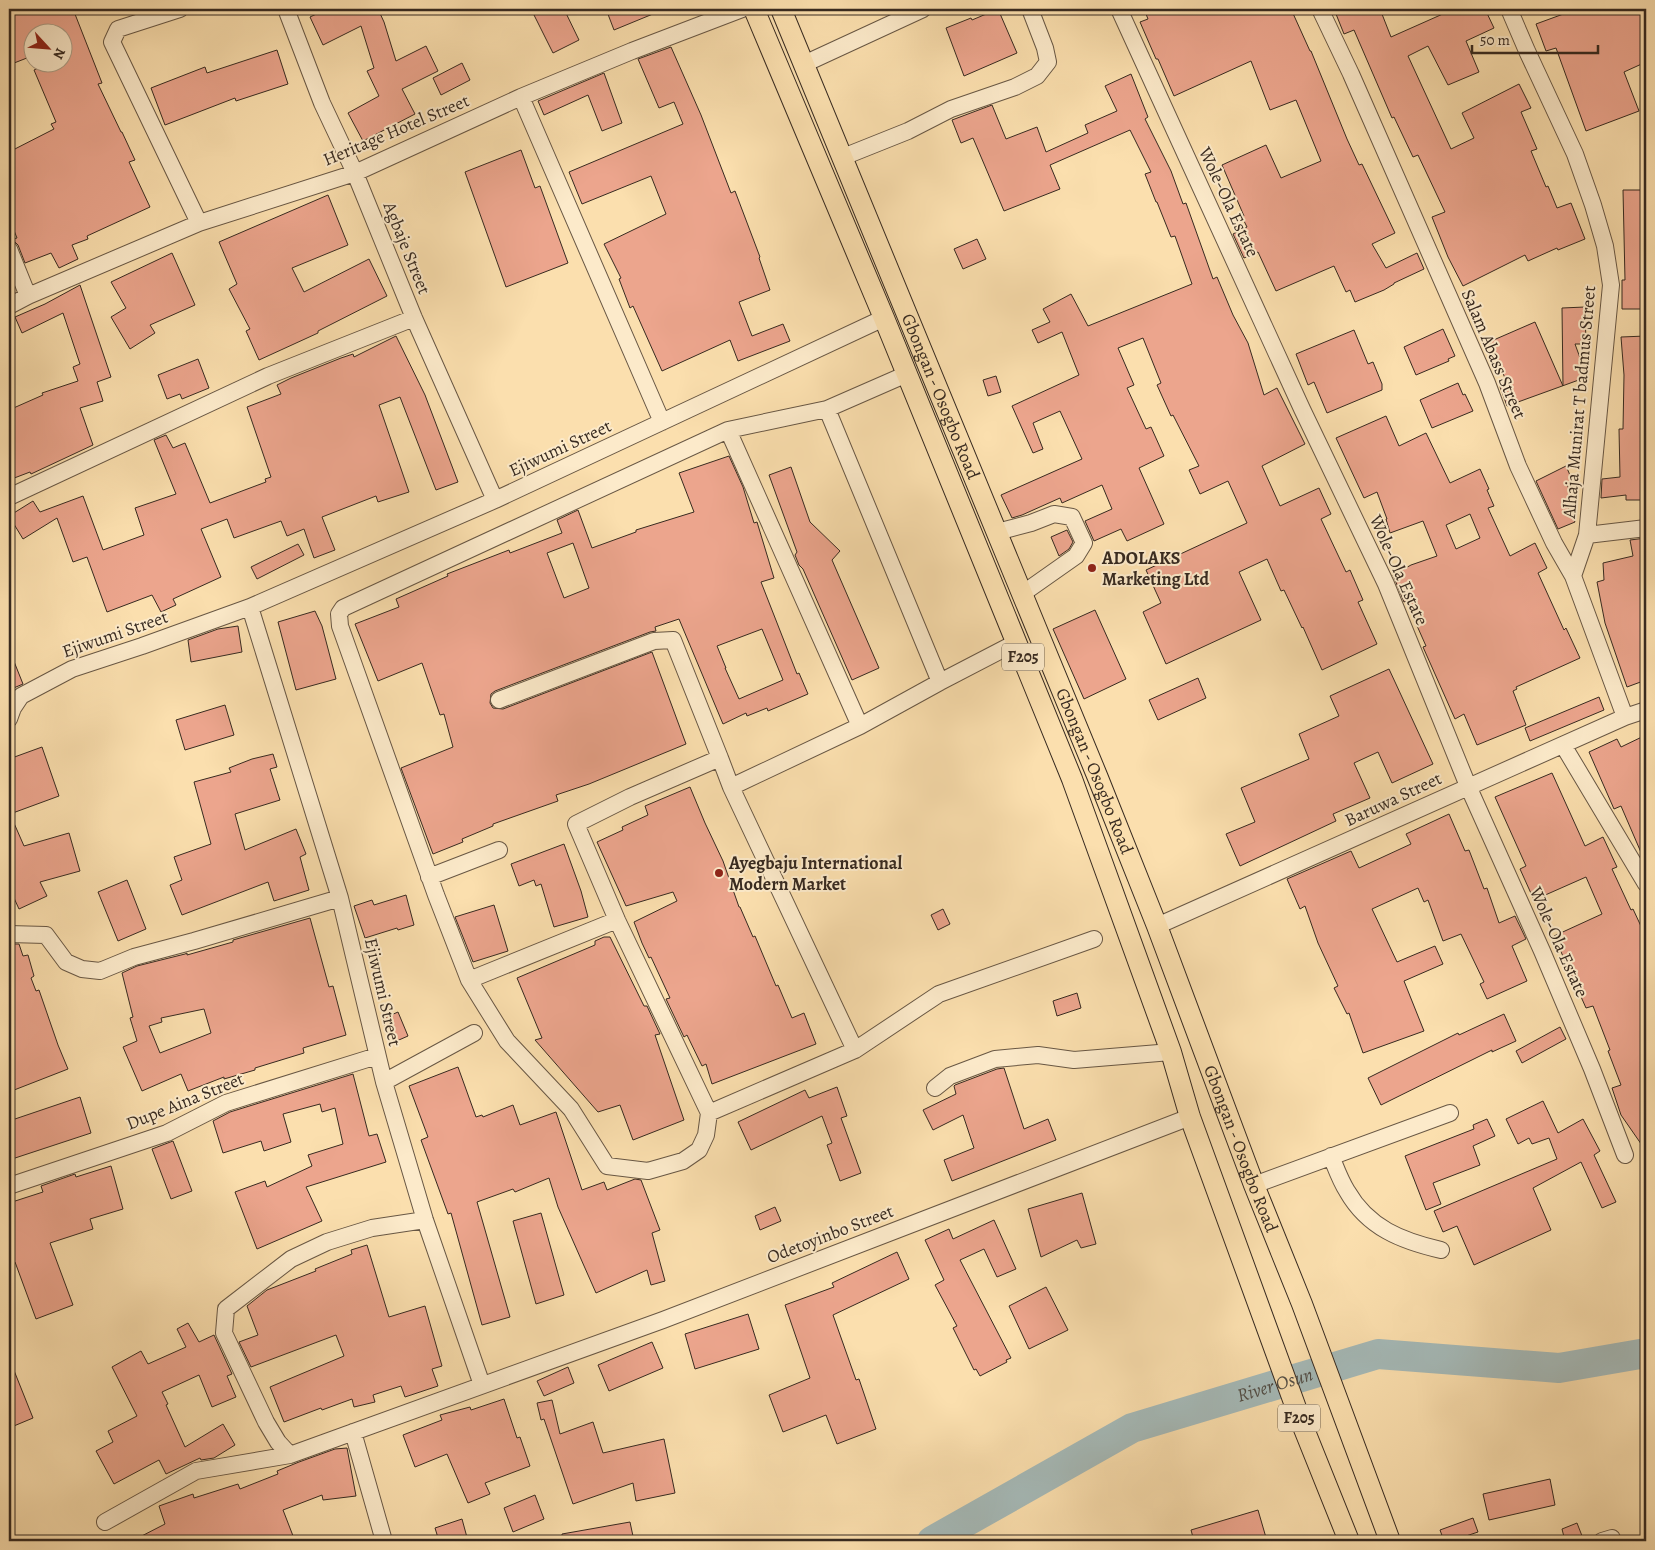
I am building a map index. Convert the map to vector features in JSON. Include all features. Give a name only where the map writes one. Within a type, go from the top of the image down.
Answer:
[{"type":"main road","name":"Gbongan - Osogbo Road","points":[[754,9],[908,374],[1072,779],[1171,1052],[1190,1117],[1300,1419],[1349,1541]]},
{"type":"main road","name":"Gbongan - Osogbo Road","points":[[781,9],[1157,926],[1254,1185],[1302,1304],[1390,1541]]},
{"type":"street","points":[[180,9],[118,29],[112,42],[199,224]]},
{"type":"street","name":"Agbaje Street","points":[[286,9],[322,103],[355,173],[414,318],[495,500]]},
{"type":"street","name":"Heritage Hotel Street","points":[[9,306],[28,296],[199,224],[355,173],[521,97],[632,51],[742,9]]},
{"type":"street","points":[[804,64],[923,9]]},
{"type":"street","points":[[842,157],[908,131],[951,109],[1015,87],[1037,76],[1048,62],[1045,48],[1030,9]]},
{"type":"street","name":"Wole-Ola Estate","points":[[1119,9],[1302,409],[1386,584],[1468,786],[1546,960],[1592,1069],[1625,1155]]},
{"type":"street","name":"Salam Abass Street","points":[[1320,9],[1351,74],[1487,383],[1518,466],[1554,543],[1573,576],[1625,717]]},
{"type":"street","name":"Alhaja Munirat T badmus Street","points":[[1509,9],[1526,51],[1575,154],[1605,246],[1610,285],[1587,535],[1573,576]]},
{"type":"street","points":[[521,97],[662,422]]},
{"type":"street","points":[[9,249],[28,296]]},
{"type":"street","points":[[9,497],[268,376],[414,318]]},
{"type":"street","name":"Ejiwumi Street","points":[[10,712],[22,696],[72,669],[250,607],[495,500],[884,318]]},
{"type":"street","points":[[720,758],[630,797],[576,824],[617,920],[709,1113],[706,1135],[699,1150],[683,1162],[648,1171],[607,1166],[571,1109],[507,1041],[469,980],[429,877],[340,626],[339,614],[343,608],[728,430],[827,409],[908,374]]},
{"type":"street","points":[[827,409],[940,682]]},
{"type":"street","points":[[728,430],[860,726]]},
{"type":"street","points":[[997,532],[1031,523],[1054,514],[1072,517],[1084,543],[1076,556],[1022,594]]},
{"type":"street","points":[[1587,535],[1646,528]]},
{"type":"street","name":"Ejiwumi Street","points":[[250,607],[340,898],[377,1056],[425,1220],[482,1385]]},
{"type":"street","points":[[499,700],[654,641],[672,640],[731,787],[855,1050]]},
{"type":"street","points":[[731,787],[860,726],[1017,642]]},
{"type":"street","name":"Baruwa Street","points":[[1157,926],[1468,786],[1625,717],[1646,710]]},
{"type":"street","points":[[1563,745],[1646,884]]},
{"type":"street","points":[[429,877],[499,850]]},
{"type":"street","points":[[9,934],[46,935],[66,962],[82,969],[100,971],[134,957],[340,898]]},
{"type":"street","points":[[469,980],[617,920]]},
{"type":"street","points":[[709,1113],[855,1050],[939,994],[1094,939]]},
{"type":"street","points":[[384,1082],[474,1033]]},
{"type":"street","points":[[935,1088],[950,1076],[995,1059],[1038,1055],[1074,1060],[1171,1052]]},
{"type":"street","name":"Dupe Aina Street","points":[[9,1186],[167,1133],[226,1103],[377,1056]]},
{"type":"street","points":[[1254,1185],[1450,1113]]},
{"type":"street","name":"Odetoyinbo Street","points":[[105,1522],[196,1471],[290,1455],[662,1320],[1190,1117]]},
{"type":"street","points":[[1331,1156],[1347,1192],[1369,1220],[1415,1244],[1441,1250]]},
{"type":"street","points":[[290,1455],[278,1442],[266,1422],[224,1333],[226,1309],[291,1259],[327,1242],[372,1228],[425,1220]]},
{"type":"street","points":[[353,1432],[384,1541]]},
{"type":"building","points":[[9,9],[73,9],[102,83],[98,84],[135,160],[129,162],[150,207],[87,236],[88,239],[72,245],[78,259],[59,268],[51,253],[25,263],[18,245],[13,239],[17,238],[9,218],[9,152],[54,129],[51,124],[56,122],[35,72],[72,72],[72,22],[22,22],[22,60],[9,65]]},
{"type":"building","points":[[327,9],[378,9],[396,61],[426,46],[438,71],[402,89],[415,114],[363,141],[348,113],[379,96],[367,71],[374,68],[361,26],[323,45],[310,17]]},
{"type":"building","points":[[531,9],[564,9],[579,40],[553,53]]},
{"type":"building","points":[[606,9],[665,9],[614,30]]},
{"type":"building","points":[[998,9],[1017,53],[964,76],[946,28]]},
{"type":"building","points":[[1144,9],[1291,9],[1311,51],[1359,165],[1362,164],[1395,233],[1372,244],[1386,268],[1417,253],[1424,269],[1394,283],[1384,290],[1355,302],[1350,290],[1346,292],[1334,266],[1276,291],[1258,252],[1244,258],[1233,234],[1247,227],[1222,165],[1266,145],[1281,178],[1321,161],[1296,100],[1270,110],[1251,61],[1174,96],[1140,22],[1148,19]]},
{"type":"building","points":[[1334,9],[1380,9],[1391,37],[1454,9],[1485,9],[1494,28],[1466,41],[1479,72],[1448,85],[1428,46],[1408,56],[1451,149],[1474,138],[1462,113],[1519,84],[1531,108],[1521,112],[1537,149],[1531,151],[1546,187],[1548,186],[1557,208],[1571,203],[1585,239],[1558,250],[1557,248],[1528,261],[1525,255],[1463,286],[1448,257],[1432,217],[1445,212],[1418,155],[1413,157],[1394,117],[1392,118],[1354,30],[1344,34]]},
{"type":"building","points":[[1577,9],[1646,9],[1646,62],[1624,72],[1639,111],[1586,131],[1556,48],[1546,51],[1536,24]]},
{"type":"building","points":[[671,47],[701,115],[731,193],[735,191],[760,257],[770,290],[739,302],[752,336],[783,324],[790,341],[738,361],[730,340],[662,371],[633,306],[630,308],[619,279],[621,278],[604,244],[666,214],[651,176],[582,204],[569,172],[683,124],[674,102],[659,108],[638,59]]},
{"type":"building","points":[[277,50],[288,84],[236,101],[235,98],[165,125],[151,88],[205,67],[207,73]]},
{"type":"building","points":[[462,63],[470,80],[441,95],[433,78]]},
{"type":"building","points":[[604,73],[622,123],[602,131],[588,95],[544,115],[538,101]]},
{"type":"building","points":[[1131,74],[1148,117],[1145,119],[1171,171],[1183,204],[1186,203],[1213,279],[1217,277],[1233,315],[1248,343],[1264,395],[1277,388],[1305,444],[1262,466],[1280,506],[1319,488],[1331,514],[1321,519],[1346,572],[1350,570],[1363,600],[1358,602],[1377,644],[1322,670],[1303,627],[1284,590],[1281,591],[1267,559],[1239,572],[1261,620],[1166,664],[1143,612],[1161,603],[1146,570],[1247,523],[1228,481],[1200,494],[1189,470],[1199,466],[1173,415],[1171,416],[1157,385],[1161,383],[1143,338],[1118,348],[1134,385],[1127,388],[1146,429],[1151,427],[1164,456],[1139,468],[1164,524],[1127,541],[1121,529],[1094,541],[1085,521],[1112,509],[1102,485],[1062,503],[1060,498],[1012,518],[1001,495],[1082,459],[1060,411],[1033,423],[1043,449],[1033,453],[1012,406],[1079,375],[1062,332],[1038,343],[1032,330],[1050,322],[1043,309],[1071,294],[1088,326],[1192,284],[1175,236],[1171,237],[1145,174],[1151,172],[1130,130],[1050,165],[1060,189],[1004,211],[973,138],[961,143],[952,120],[992,105],[1006,139],[1037,127],[1046,152],[1088,133],[1085,125],[1117,111],[1105,86]]},
{"type":"building","points":[[521,150],[535,188],[540,186],[568,263],[506,287],[465,172]]},
{"type":"building","points":[[1623,190],[1646,190],[1646,309],[1622,309],[1622,280],[1625,280]]},
{"type":"building","points":[[328,195],[348,245],[292,268],[304,292],[369,259],[387,296],[318,331],[318,333],[259,360],[246,331],[250,329],[229,289],[237,284],[219,242]]},
{"type":"building","points":[[977,239],[986,259],[963,269],[954,249]]},
{"type":"building","points":[[172,253],[195,305],[150,325],[155,333],[130,349],[111,317],[126,308],[111,282]]},
{"type":"building","points":[[80,285],[111,377],[97,382],[103,401],[80,408],[93,445],[31,474],[30,472],[9,480],[9,410],[43,395],[42,393],[78,381],[73,367],[80,364],[63,313],[22,333],[15,317],[45,304]]},
{"type":"building","points":[[1585,307],[1586,344],[1575,344],[1587,377],[1563,386],[1562,308]]},
{"type":"building","points":[[1535,322],[1563,386],[1507,406],[1498,381],[1505,378],[1489,342]]},
{"type":"building","points":[[1443,329],[1455,356],[1448,359],[1449,361],[1416,375],[1404,347]]},
{"type":"building","points":[[1354,330],[1368,364],[1373,362],[1382,384],[1382,390],[1327,413],[1314,382],[1308,385],[1296,354]]},
{"type":"building","points":[[396,336],[425,395],[458,482],[436,490],[400,397],[379,405],[409,492],[378,502],[376,496],[322,517],[335,550],[314,558],[304,529],[287,536],[281,521],[234,538],[227,519],[201,529],[221,577],[173,599],[176,605],[161,612],[152,595],[107,612],[87,557],[73,562],[57,518],[23,539],[9,516],[33,501],[40,512],[83,496],[103,550],[144,535],[135,508],[176,494],[154,440],[166,435],[173,448],[185,443],[210,503],[266,482],[265,479],[271,477],[247,407],[281,394],[277,385],[291,378],[353,354],[354,357]]},
{"type":"building","points":[[1646,336],[1646,500],[1626,500],[1626,495],[1601,498],[1602,479],[1620,477],[1619,429],[1623,429],[1624,375],[1621,337]]},
{"type":"building","points":[[198,359],[209,388],[182,399],[180,394],[167,399],[158,375]]},
{"type":"building","points":[[996,376],[1001,392],[988,396],[983,380]]},
{"type":"building","points":[[1458,383],[1473,411],[1432,428],[1420,400]]},
{"type":"building","points":[[1386,416],[1399,446],[1426,433],[1450,483],[1480,469],[1494,506],[1488,508],[1510,556],[1535,543],[1547,568],[1538,573],[1564,630],[1566,628],[1580,658],[1516,687],[1517,689],[1513,691],[1526,725],[1477,745],[1464,714],[1455,719],[1423,647],[1426,646],[1393,575],[1411,565],[1437,556],[1423,521],[1390,533],[1377,492],[1364,498],[1336,438]],"holes":[[[1470,514],[1480,538],[1456,549],[1446,525]]]},
{"type":"building","points":[[729,456],[743,487],[754,523],[757,522],[774,578],[761,582],[797,674],[799,673],[808,694],[768,711],[767,708],[747,716],[746,713],[723,724],[679,619],[655,627],[656,631],[495,691],[491,694],[490,703],[493,708],[503,709],[652,652],[686,744],[589,784],[556,795],[558,801],[493,824],[493,826],[462,839],[463,842],[433,854],[401,768],[453,747],[444,714],[440,715],[422,663],[378,681],[355,624],[399,607],[396,599],[448,576],[447,574],[509,550],[510,553],[562,533],[557,520],[578,510],[592,548],[636,532],[636,530],[694,512],[679,473]],"holes":[[[573,543],[589,588],[564,598],[547,553]],[[762,629],[783,680],[739,699],[717,646]]]},
{"type":"building","points":[[1566,466],[1573,482],[1567,484],[1575,505],[1568,507],[1575,522],[1558,529],[1536,481]]},
{"type":"building","points":[[791,467],[810,522],[840,551],[832,560],[879,668],[852,680],[803,569],[799,565],[795,555],[797,552],[769,475]]},
{"type":"building","points":[[1067,530],[1073,542],[1069,549],[1059,556],[1051,537]]},
{"type":"building","points":[[1646,538],[1646,680],[1627,687],[1605,623],[1597,582],[1604,580],[1603,563],[1633,556],[1630,540]]},
{"type":"building","points":[[298,544],[304,555],[257,579],[251,567]]},
{"type":"building","points":[[1095,610],[1126,679],[1084,699],[1053,629]]},
{"type":"building","points":[[315,611],[322,626],[336,679],[296,690],[278,622]]},
{"type":"building","points":[[238,626],[242,652],[191,662],[188,640],[218,629]]},
{"type":"building","points":[[9,649],[23,684],[9,690]]},
{"type":"building","points":[[1389,669],[1433,764],[1392,783],[1378,752],[1354,763],[1370,798],[1333,814],[1336,821],[1240,866],[1226,834],[1255,822],[1241,788],[1309,759],[1299,734],[1339,716],[1330,696]]},
{"type":"building","points":[[1198,678],[1206,698],[1158,720],[1149,700]]},
{"type":"building","points":[[1599,697],[1604,710],[1530,741],[1525,728]]},
{"type":"building","points":[[225,705],[234,735],[185,750],[176,720]]},
{"type":"building","points":[[1646,735],[1646,864],[1621,806],[1614,809],[1589,752],[1617,739],[1621,747]]},
{"type":"building","points":[[42,747],[59,796],[10,814],[24,846],[69,833],[80,871],[40,882],[47,896],[19,909],[9,887],[9,759]]},
{"type":"building","points":[[273,754],[277,767],[270,769],[280,800],[235,814],[245,850],[296,829],[306,854],[300,857],[309,890],[274,901],[268,882],[182,915],[170,885],[182,880],[174,857],[211,844],[194,782],[231,772],[229,768],[252,759]]},
{"type":"building","points":[[1552,773],[1585,846],[1603,837],[1617,867],[1612,869],[1646,937],[1646,1151],[1621,1115],[1612,1088],[1621,1085],[1608,1051],[1610,1050],[1593,1006],[1586,1008],[1554,936],[1602,914],[1586,877],[1534,900],[1520,869],[1526,866],[1495,797]]},
{"type":"building","points":[[690,787],[723,861],[739,907],[753,937],[755,936],[776,986],[778,985],[792,1018],[804,1013],[816,1044],[712,1084],[706,1064],[702,1066],[687,1035],[684,1037],[666,999],[670,998],[651,957],[649,958],[634,922],[677,901],[673,892],[626,906],[597,842],[623,830],[622,827],[648,815],[645,806]]},
{"type":"building","points":[[1449,814],[1465,851],[1469,850],[1484,889],[1487,888],[1499,923],[1515,916],[1526,939],[1512,946],[1527,981],[1487,999],[1480,984],[1484,982],[1461,934],[1443,941],[1428,900],[1424,902],[1418,888],[1372,909],[1397,962],[1435,946],[1443,964],[1404,981],[1424,1031],[1363,1053],[1349,1013],[1347,1014],[1334,988],[1338,986],[1318,943],[1305,906],[1300,909],[1287,879],[1351,851],[1359,868],[1411,844],[1406,834]]},
{"type":"building","points":[[564,844],[588,917],[554,927],[541,884],[536,886],[534,880],[519,886],[511,864]]},
{"type":"building","points":[[127,880],[146,929],[118,941],[98,892]]},
{"type":"building","points":[[406,895],[414,925],[365,938],[354,906],[372,900],[374,905]]},
{"type":"building","points":[[494,905],[508,951],[473,962],[455,917]]},
{"type":"building","points":[[943,909],[950,924],[938,930],[931,915]]},
{"type":"building","points":[[310,918],[329,987],[333,986],[346,1035],[303,1048],[304,1053],[255,1068],[255,1070],[224,1079],[224,1077],[188,1091],[181,1074],[142,1091],[123,1047],[137,1041],[130,1018],[133,1017],[122,973],[137,966],[187,953],[187,955],[233,942],[233,940]],"holes":[[[204,1009],[211,1033],[160,1053],[149,1026],[162,1022],[161,1018]]]},
{"type":"building","points":[[604,937],[610,937],[660,1034],[655,1035],[684,1120],[633,1140],[620,1105],[598,1112],[535,1040],[542,1038],[517,978],[595,945],[595,941]]},
{"type":"building","points":[[9,944],[19,944],[23,956],[28,955],[34,976],[31,978],[36,991],[39,990],[68,1069],[9,1092]]},
{"type":"building","points":[[1077,993],[1081,1008],[1057,1016],[1053,1001]]},
{"type":"building","points":[[398,1012],[408,1036],[392,1043],[382,1019]]},
{"type":"building","points":[[1504,1014],[1516,1041],[1492,1052],[1492,1050],[1381,1105],[1368,1078],[1458,1033],[1459,1035]]},
{"type":"building","points":[[1560,1027],[1566,1039],[1522,1063],[1516,1051]]},
{"type":"building","points":[[458,1067],[476,1117],[482,1115],[483,1117],[513,1105],[520,1125],[556,1112],[582,1190],[604,1182],[607,1190],[635,1179],[641,1180],[660,1230],[652,1233],[665,1281],[651,1285],[647,1270],[596,1293],[558,1207],[549,1178],[515,1192],[513,1189],[477,1202],[510,1317],[482,1325],[451,1213],[448,1214],[421,1140],[428,1137],[409,1086]]},
{"type":"building","points":[[1004,1068],[1024,1129],[1048,1119],[1056,1140],[952,1181],[944,1160],[974,1148],[963,1115],[933,1130],[923,1110],[956,1094],[955,1085]]},
{"type":"building","points":[[353,1074],[369,1136],[377,1134],[386,1162],[306,1187],[322,1221],[257,1249],[235,1192],[265,1181],[267,1187],[312,1166],[308,1155],[343,1144],[335,1108],[322,1112],[320,1104],[283,1114],[291,1142],[264,1151],[261,1141],[223,1153],[213,1121],[230,1112]]},
{"type":"building","points":[[837,1087],[847,1116],[841,1118],[861,1173],[840,1181],[827,1145],[832,1143],[822,1116],[751,1150],[738,1122],[805,1090],[809,1098]]},
{"type":"building","points":[[80,1097],[91,1133],[9,1160],[9,1121]]},
{"type":"building","points":[[1543,1101],[1558,1133],[1583,1119],[1600,1151],[1594,1155],[1616,1202],[1602,1208],[1581,1162],[1533,1188],[1551,1230],[1474,1265],[1457,1226],[1443,1232],[1434,1211],[1557,1159],[1549,1138],[1532,1144],[1529,1138],[1518,1144],[1506,1119]]},
{"type":"building","points":[[1487,1119],[1495,1136],[1473,1146],[1480,1165],[1433,1183],[1441,1204],[1426,1210],[1405,1156],[1474,1129],[1473,1125]]},
{"type":"building","points":[[173,1141],[192,1191],[171,1199],[152,1149]]},
{"type":"building","points":[[111,1166],[123,1209],[90,1219],[93,1229],[50,1243],[73,1305],[36,1319],[15,1262],[9,1264],[9,1203],[43,1192],[41,1186],[75,1174],[76,1177]]},
{"type":"building","points":[[1082,1193],[1096,1244],[1081,1248],[1077,1240],[1041,1257],[1028,1209]]},
{"type":"building","points":[[775,1207],[781,1221],[760,1230],[755,1216]]},
{"type":"building","points":[[541,1213],[564,1295],[536,1304],[513,1221]]},
{"type":"building","points":[[994,1220],[1016,1269],[997,1277],[984,1249],[960,1260],[1011,1358],[980,1376],[976,1369],[974,1370],[953,1328],[957,1326],[935,1285],[944,1280],[925,1240],[949,1229],[953,1239]]},
{"type":"building","points":[[367,1245],[389,1317],[425,1306],[442,1366],[432,1369],[438,1386],[405,1397],[401,1386],[373,1395],[375,1402],[354,1407],[352,1399],[284,1422],[270,1387],[344,1356],[336,1335],[251,1367],[239,1342],[258,1335],[247,1306],[267,1290],[316,1271],[315,1269],[352,1254],[351,1250]]},
{"type":"building","points":[[897,1252],[909,1279],[833,1315],[856,1380],[859,1379],[876,1429],[837,1444],[826,1415],[783,1432],[769,1395],[810,1378],[785,1305],[834,1287],[832,1283]]},
{"type":"building","points":[[1046,1287],[1068,1330],[1029,1349],[1009,1306]]},
{"type":"building","points":[[748,1314],[759,1349],[695,1369],[685,1334]]},
{"type":"building","points":[[188,1323],[199,1342],[214,1335],[232,1374],[227,1376],[236,1397],[212,1407],[199,1375],[162,1392],[168,1404],[166,1405],[185,1447],[223,1424],[235,1445],[214,1458],[201,1460],[200,1458],[166,1474],[159,1460],[114,1484],[96,1451],[113,1442],[108,1431],[137,1416],[112,1367],[141,1351],[148,1364],[186,1347],[177,1329]]},
{"type":"building","points":[[652,1342],[663,1368],[609,1391],[598,1365]]},
{"type":"building","points":[[9,1358],[33,1418],[9,1428]]},
{"type":"building","points":[[568,1367],[574,1383],[544,1396],[537,1381]]},
{"type":"building","points":[[504,1399],[517,1438],[520,1437],[530,1466],[485,1483],[490,1494],[468,1503],[447,1454],[415,1467],[403,1435],[442,1420],[440,1415],[470,1407],[471,1410]]},
{"type":"building","points":[[552,1400],[560,1434],[593,1422],[603,1453],[664,1439],[675,1493],[636,1501],[633,1483],[573,1504],[544,1419],[541,1420],[537,1403]]},
{"type":"building","points":[[347,1448],[356,1496],[323,1500],[322,1495],[283,1510],[295,1541],[132,1541],[165,1524],[159,1506],[193,1494],[194,1498],[238,1484],[240,1489],[278,1474],[277,1471],[299,1462],[335,1449]]},
{"type":"building","points":[[1550,1479],[1555,1505],[1489,1520],[1483,1494]]},
{"type":"building","points":[[535,1495],[544,1519],[513,1532],[504,1508]]},
{"type":"building","points":[[1258,1510],[1267,1541],[1194,1541],[1191,1530]]},
{"type":"building","points":[[1473,1518],[1478,1532],[1451,1541],[1444,1541],[1440,1530]]},
{"type":"building","points":[[462,1519],[468,1541],[439,1541],[435,1528]]},
{"type":"building","points":[[630,1522],[634,1541],[562,1541],[562,1534]]},
{"type":"building","points":[[1577,1523],[1584,1541],[1565,1541],[1562,1529]]},
{"type":"waterway","name":"River Osun","points":[[932,1541],[1132,1428],[1378,1354],[1559,1368],[1646,1353]]},
{"type":"place","name":"ADOLAKS Marketing Ltd","points":[[1092,568]]},
{"type":"place","name":"Ayegbaju International Modern Market","points":[[719,873]]}]
